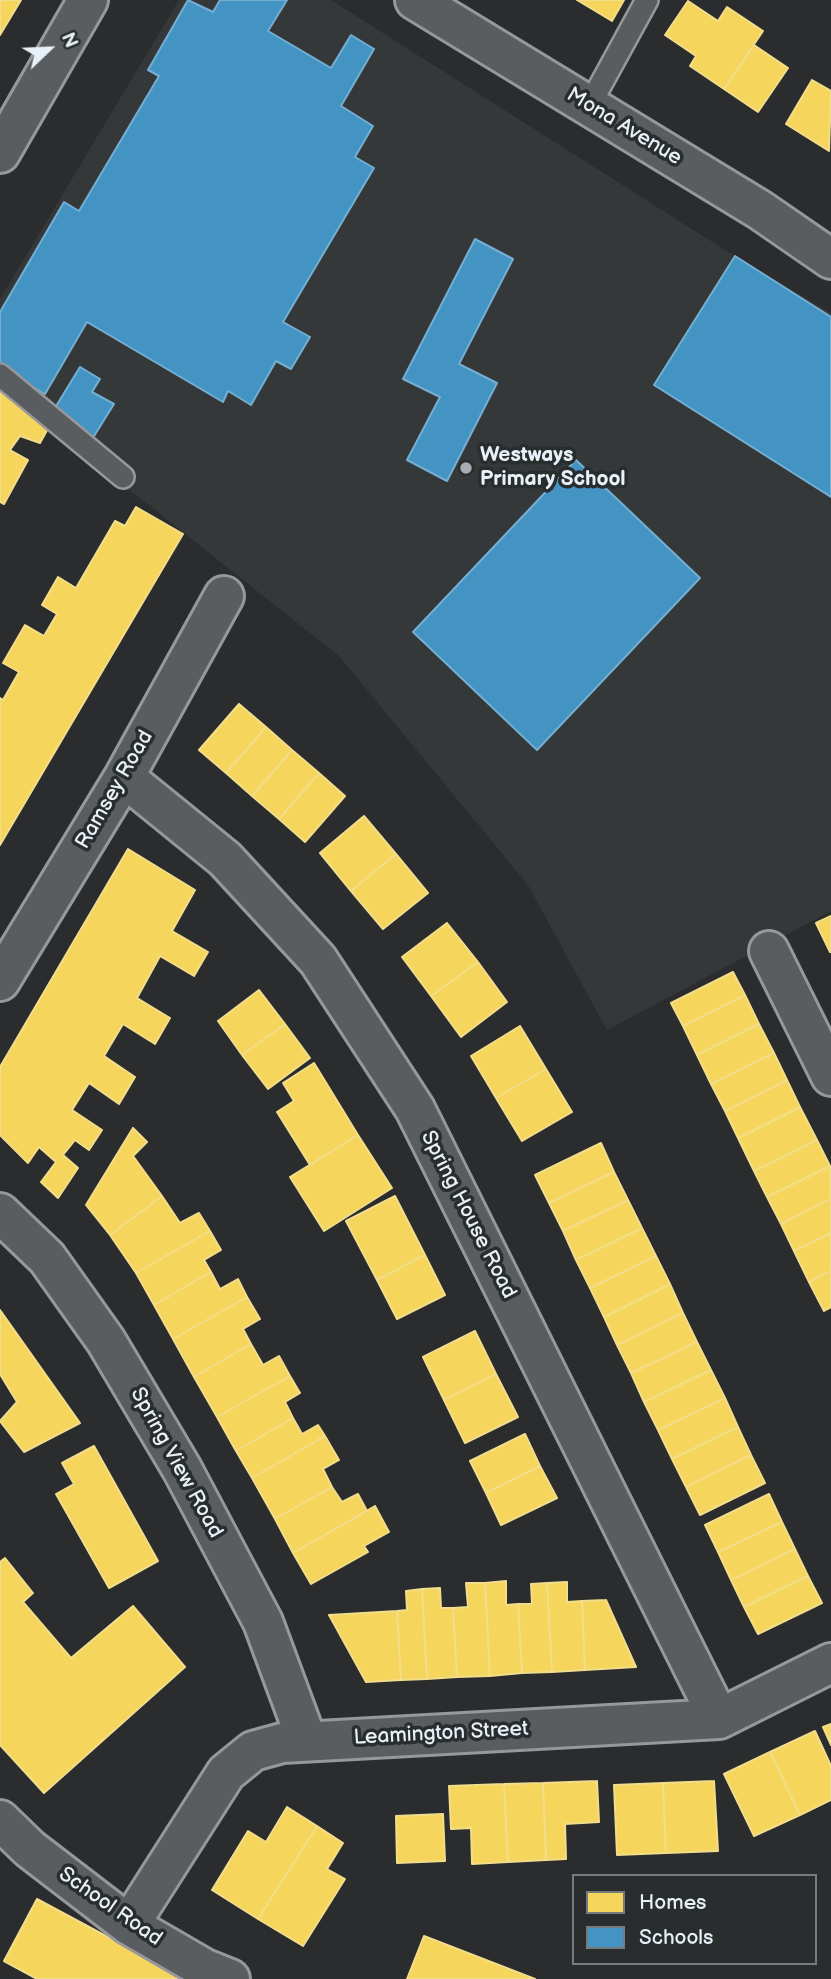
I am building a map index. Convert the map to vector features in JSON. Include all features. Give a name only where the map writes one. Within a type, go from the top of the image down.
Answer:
[{"type":"street","points":[[0,153],[88,0]]},
{"type":"street","name":"Mona Avenue","points":[[415,0],[760,210],[831,259]]},
{"type":"street","name":"Ramsey Road","points":[[0,981],[124,777],[224,596]]},
{"type":"street","name":"Spring House Road","points":[[124,777],[225,859],[318,960],[415,1109],[719,1719]]},
{"type":"street","points":[[769,951],[831,1076]]},
{"type":"street","name":"Spring View Road","points":[[0,1213],[47,1258],[106,1341],[182,1469],[263,1622],[306,1741]]},
{"type":"street","name":"Leamington Street","points":[[129,1924],[226,1773],[253,1751],[282,1743],[306,1741],[719,1719],[831,1663]]},
{"type":"street","name":"School Road","points":[[0,1820],[30,1849],[129,1924],[205,1969],[230,1979]]},
{"type":"lane","points":[[589,106],[647,0]]},
{"type":"lane","points":[[0,375],[122,477]]},
{"type":"shaded area","name":"Westways Primary School","points":[[179,0],[331,0],[728,252],[831,313],[831,911],[607,1030],[528,885],[339,656],[0,387],[0,299]]},
{"type":"building: Homes","points":[[0,0],[21,0],[0,35]]},
{"type":"building: Homes","points":[[577,0],[624,0],[612,21]]},
{"type":"building: Homes","points":[[688,1],[718,21],[727,7],[763,31],[724,89],[690,66],[696,56],[665,35]]},
{"type":"building: Homes","points":[[754,45],[788,68],[758,112],[724,89]]},
{"type":"building: Homes","points":[[812,80],[831,91],[829,151],[786,124]]},
{"type":"building: Homes","points":[[0,384],[51,423],[40,443],[20,436],[10,450],[28,460],[4,504],[0,502]]},
{"type":"building: Homes","points":[[136,507],[183,534],[0,845],[0,698],[3,700],[19,672],[3,663],[25,625],[44,636],[57,614],[42,605],[58,577],[76,588],[115,521],[125,526]]},
{"type":"building: Homes","points":[[239,704],[266,727],[226,773],[199,750]]},
{"type":"building: Homes","points":[[266,727],[292,750],[252,796],[226,773]]},
{"type":"building: Homes","points":[[292,750],[319,773],[279,819],[252,796]]},
{"type":"building: Homes","points":[[319,773],[345,796],[305,842],[279,819]]},
{"type":"building: Homes","points":[[364,816],[396,854],[351,891],[320,853]]},
{"type":"building: Homes","points":[[128,849],[195,890],[172,931],[208,952],[194,976],[160,956],[137,998],[170,1018],[155,1044],[123,1024],[104,1056],[135,1077],[119,1104],[89,1083],[72,1110],[102,1130],[89,1150],[75,1140],[63,1155],[78,1168],[58,1198],[41,1182],[56,1162],[39,1147],[28,1163],[0,1135],[0,1067]]},
{"type":"building: Homes","points":[[396,854],[428,893],[383,929],[351,891]]},
{"type":"building: Homes","points":[[831,916],[831,952],[830,952],[816,923]]},
{"type":"building: Homes","points":[[447,923],[478,962],[431,996],[402,957]]},
{"type":"building: Homes","points":[[478,962],[507,1002],[461,1037],[431,996]]},
{"type":"building: Homes","points":[[733,972],[745,995],[683,1026],[671,1003]]},
{"type":"building: Homes","points":[[259,990],[285,1024],[242,1055],[218,1021]]},
{"type":"building: Homes","points":[[745,995],[759,1024],[697,1055],[683,1026]]},
{"type":"building: Homes","points":[[285,1024],[310,1058],[268,1089],[242,1055]]},
{"type":"building: Homes","points":[[759,1024],[774,1053],[711,1084],[697,1055]]},
{"type":"building: Homes","points":[[520,1026],[546,1069],[496,1098],[471,1056]]},
{"type":"building: Homes","points":[[774,1053],[787,1080],[725,1111],[711,1084]]},
{"type":"building: Homes","points":[[314,1063],[358,1135],[310,1165],[277,1112],[294,1101],[283,1083]]},
{"type":"building: Homes","points":[[546,1069],[572,1112],[522,1141],[496,1098]]},
{"type":"building: Homes","points":[[787,1080],[800,1107],[738,1138],[725,1111]]},
{"type":"building: Homes","points":[[800,1107],[817,1140],[754,1171],[738,1138]]},
{"type":"building: Homes","points":[[133,1128],[147,1142],[133,1156],[162,1196],[110,1235],[86,1205]]},
{"type":"building: Homes","points":[[358,1135],[392,1188],[324,1231],[290,1177]]},
{"type":"building: Homes","points":[[817,1140],[830,1166],[767,1197],[754,1171]]},
{"type":"building: Homes","points":[[601,1143],[614,1172],[549,1203],[535,1175]]},
{"type":"building: Homes","points":[[830,1166],[831,1199],[781,1224],[767,1197]]},
{"type":"building: Homes","points":[[614,1172],[628,1200],[563,1231],[549,1203]]},
{"type":"building: Homes","points":[[162,1196],[180,1223],[199,1213],[210,1231],[136,1273],[110,1235]]},
{"type":"building: Homes","points":[[395,1196],[425,1255],[377,1280],[346,1221]]},
{"type":"building: Homes","points":[[831,1199],[831,1233],[794,1251],[781,1224]]},
{"type":"building: Homes","points":[[628,1200],[642,1228],[576,1260],[563,1231]]},
{"type":"building: Homes","points":[[642,1228],[656,1256],[590,1288],[576,1260]]},
{"type":"building: Homes","points":[[210,1231],[221,1250],[204,1260],[211,1272],[154,1305],[136,1273]]},
{"type":"building: Homes","points":[[831,1233],[831,1271],[809,1282],[794,1251]]},
{"type":"building: Homes","points":[[425,1255],[445,1295],[397,1319],[377,1280]]},
{"type":"building: Homes","points":[[656,1256],[670,1284],[604,1317],[590,1288]]},
{"type":"building: Homes","points":[[831,1271],[831,1307],[824,1311],[809,1282]]},
{"type":"building: Homes","points":[[211,1272],[220,1289],[238,1279],[247,1297],[173,1339],[154,1305]]},
{"type":"building: Homes","points":[[670,1284],[683,1313],[617,1345],[604,1317]]},
{"type":"building: Homes","points":[[247,1297],[260,1319],[243,1329],[251,1344],[194,1377],[173,1339]]},
{"type":"building: Homes","points":[[0,1310],[80,1423],[24,1452],[0,1421],[17,1402],[0,1374]]},
{"type":"building: Homes","points":[[683,1313],[697,1342],[631,1373],[617,1345]]},
{"type":"building: Homes","points":[[475,1331],[496,1374],[444,1400],[423,1357]]},
{"type":"building: Homes","points":[[697,1342],[711,1370],[644,1402],[631,1373]]},
{"type":"building: Homes","points":[[251,1344],[263,1365],[279,1356],[290,1376],[217,1417],[194,1377]]},
{"type":"building: Homes","points":[[711,1370],[725,1398],[658,1430],[644,1402]]},
{"type":"building: Homes","points":[[496,1374],[518,1417],[465,1443],[444,1400]]},
{"type":"building: Homes","points":[[290,1376],[300,1393],[285,1402],[293,1418],[236,1451],[217,1417]]},
{"type":"building: Homes","points":[[725,1398],[738,1427],[672,1459],[658,1430]]},
{"type":"building: Homes","points":[[293,1418],[302,1434],[318,1425],[325,1436],[252,1478],[236,1451]]},
{"type":"building: Homes","points":[[738,1427],[751,1455],[686,1487],[672,1459]]},
{"type":"building: Homes","points":[[525,1434],[540,1466],[486,1493],[470,1461]]},
{"type":"building: Homes","points":[[325,1436],[339,1460],[323,1469],[332,1487],[275,1519],[252,1478]]},
{"type":"building: Homes","points":[[94,1446],[158,1561],[109,1588],[56,1494],[74,1484],[62,1463]]},
{"type":"building: Homes","points":[[751,1455],[765,1483],[700,1515],[686,1487]]},
{"type":"building: Homes","points":[[540,1466],[557,1498],[501,1525],[486,1493]]},
{"type":"building: Homes","points":[[332,1487],[342,1502],[358,1494],[367,1511],[293,1553],[275,1519]]},
{"type":"building: Homes","points":[[769,1494],[782,1522],[718,1552],[705,1525]]},
{"type":"building: Homes","points":[[375,1506],[389,1532],[364,1546],[368,1552],[311,1584],[293,1553]]},
{"type":"building: Homes","points":[[782,1522],[795,1549],[731,1580],[718,1552]]},
{"type":"building: Homes","points":[[795,1549],[808,1576],[744,1607],[731,1580]]},
{"type":"building: Homes","points":[[5,1558],[33,1593],[23,1602],[71,1658],[133,1606],[185,1667],[44,1793],[0,1745],[0,1562]]},
{"type":"building: Homes","points":[[808,1576],[822,1603],[758,1634],[744,1607]]},
{"type":"building: Homes","points":[[506,1581],[506,1605],[518,1604],[522,1673],[490,1676],[485,1583]]},
{"type":"building: Homes","points":[[567,1582],[567,1602],[582,1601],[585,1670],[552,1672],[547,1583]]},
{"type":"building: Homes","points":[[466,1583],[485,1583],[490,1676],[457,1677],[453,1608],[468,1607]]},
{"type":"building: Homes","points":[[547,1583],[552,1672],[522,1673],[518,1604],[532,1604],[531,1584]]},
{"type":"building: Homes","points":[[440,1588],[441,1608],[453,1608],[457,1677],[427,1679],[422,1589]]},
{"type":"building: Homes","points":[[422,1589],[427,1679],[401,1680],[397,1611],[407,1610],[406,1591]]},
{"type":"building: Homes","points":[[606,1600],[636,1667],[585,1670],[582,1601]]},
{"type":"building: Homes","points":[[397,1611],[401,1680],[366,1682],[329,1615]]},
{"type":"building: Homes","points":[[831,1724],[831,1745],[823,1727]]},
{"type":"building: Homes","points":[[815,1731],[831,1766],[831,1800],[800,1815],[770,1752]]},
{"type":"building: Homes","points":[[770,1752],[800,1815],[754,1836],[724,1774]]},
{"type":"building: Homes","points":[[597,1781],[599,1822],[565,1824],[566,1859],[546,1860],[543,1783]]},
{"type":"building: Homes","points":[[714,1781],[718,1851],[666,1853],[663,1783]]},
{"type":"building: Homes","points":[[543,1783],[546,1860],[508,1862],[504,1784]]},
{"type":"building: Homes","points":[[663,1783],[666,1853],[617,1855],[614,1785]]},
{"type":"building: Homes","points":[[504,1784],[508,1862],[472,1864],[471,1828],[451,1829],[449,1786]]},
{"type":"building: Homes","points":[[287,1807],[317,1826],[258,1919],[212,1890],[248,1831],[266,1842]]},
{"type":"building: Homes","points":[[443,1814],[445,1861],[397,1863],[396,1816]]},
{"type":"building: Homes","points":[[317,1826],[343,1843],[327,1869],[345,1879],[303,1946],[258,1919]]},
{"type":"building: Homes","points":[[37,1899],[186,1979],[37,1979],[4,1961]]},
{"type":"building: Homes","points":[[424,1936],[535,1979],[407,1979]]},
{"type":"building: Schools","points":[[188,0],[213,12],[220,0],[287,0],[268,31],[331,68],[351,35],[374,49],[341,106],[373,126],[355,157],[374,168],[283,322],[310,337],[291,369],[276,361],[251,405],[228,391],[223,402],[87,322],[45,394],[0,368],[0,312],[64,202],[79,211],[159,76],[148,70]]},
{"type":"building: Schools","points":[[475,239],[513,259],[459,364],[497,383],[447,481],[407,460],[440,397],[403,379]]},
{"type":"building: Schools","points":[[735,256],[831,317],[831,497],[654,385]]},
{"type":"building: Schools","points":[[80,367],[100,379],[92,392],[114,404],[91,441],[50,416]]},
{"type":"building: Schools","points":[[576,460],[700,578],[537,750],[413,632]]},
{"type":"place","name":"Westways Primary School","points":[[466,468]]}]
